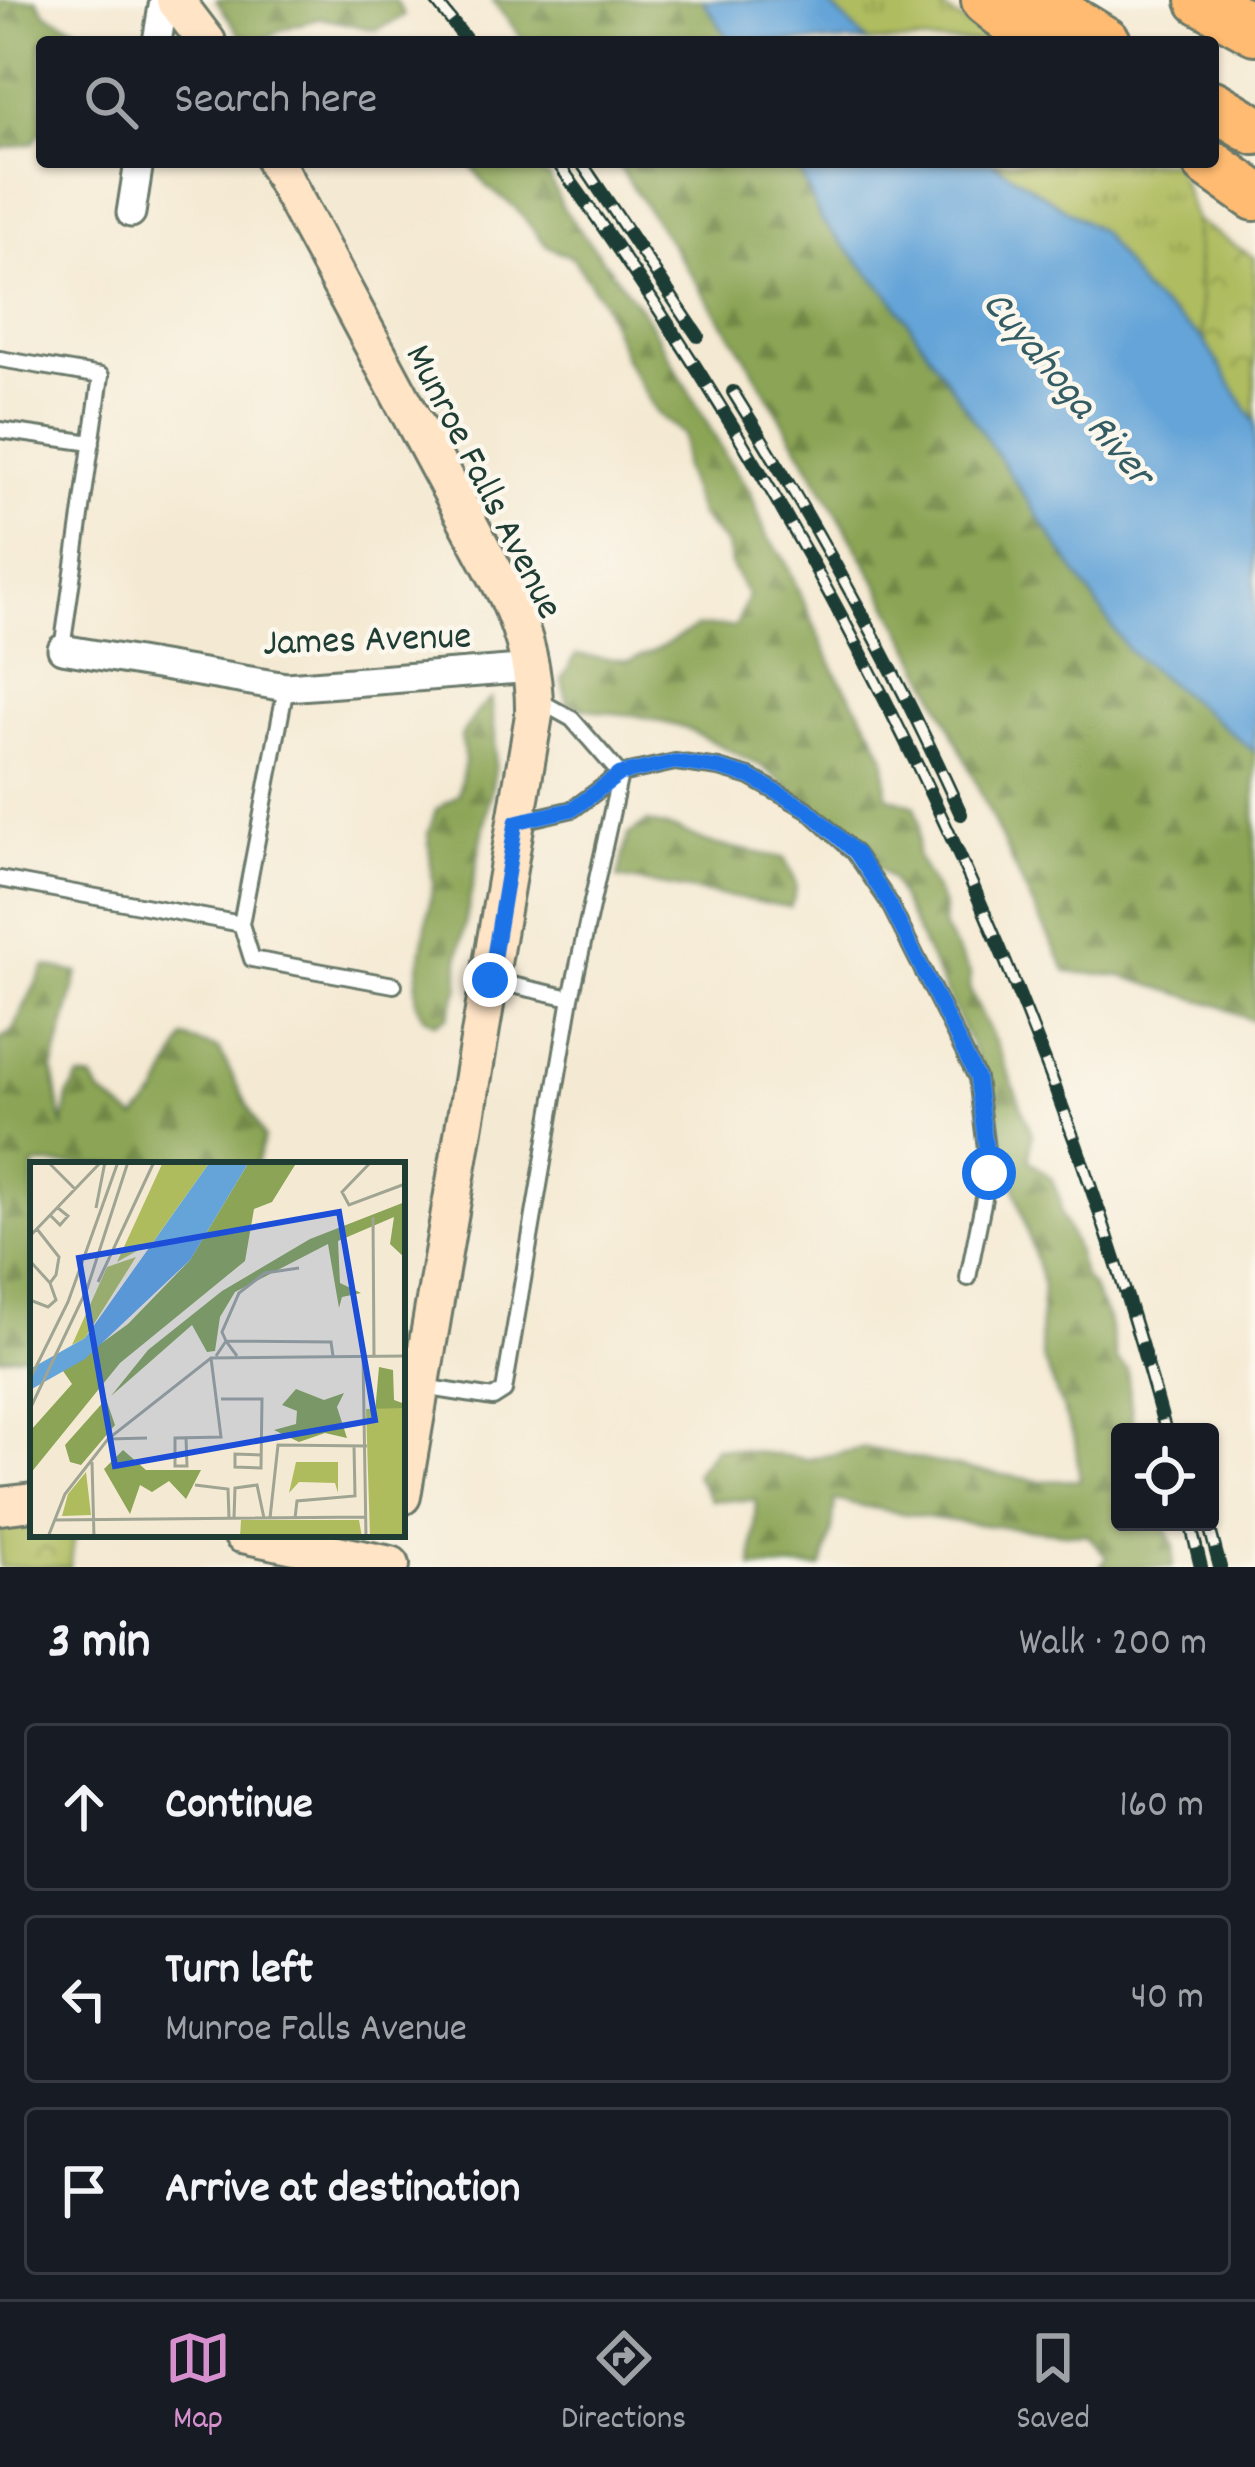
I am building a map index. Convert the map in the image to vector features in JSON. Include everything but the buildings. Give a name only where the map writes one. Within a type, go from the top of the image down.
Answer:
[{"type":"highway","points":[[986,0],[1031,36]]},
{"type":"highway","points":[[1037,0],[1096,36]]},
{"type":"highway","points":[[1201,0],[1255,30]]},
{"type":"highway","points":[[1219,109],[1255,130]]},
{"type":"highway","points":[[1215,168],[1255,196]]},
{"type":"street","points":[[159,36],[164,0]]},
{"type":"street","points":[[175,0],[202,36]]},
{"type":"street","points":[[131,213],[138,168]]},
{"type":"street","name":"Munroe Falls Avenue","points":[[277,168],[508,598],[534,683],[534,715],[405,1478]]},
{"type":"street","name":"James Avenue","points":[[62,649],[286,687],[534,683]]},
{"type":"street","points":[[0,1506],[30,1502]]},
{"type":"street","points":[[264,1537],[393,1555]]},
{"type":"lane","points":[[0,359],[101,376],[62,649]]},
{"type":"lane","points":[[0,430],[91,443]]},
{"type":"lane","points":[[534,683],[620,774]]},
{"type":"lane","points":[[286,687],[241,924],[252,959],[394,986]]},
{"type":"lane","points":[[516,822],[573,809],[620,774],[675,762],[750,777],[807,809],[856,853],[888,901],[977,1078],[989,1173],[968,1278]]},
{"type":"lane","points":[[420,1386],[493,1398],[504,1390],[571,998],[620,774]]},
{"type":"lane","points":[[0,879],[241,924]]},
{"type":"lane","points":[[490,980],[571,998]]},
{"type":"green space","points":[[0,0],[37,0],[46,14],[75,27],[77,36],[36,36],[36,139],[0,149]]},
{"type":"green space","points":[[216,0],[396,0],[404,16],[376,30],[321,18],[271,36],[241,36]]},
{"type":"green space","points":[[492,0],[702,0],[727,36],[520,36]]},
{"type":"green space","points":[[825,0],[929,0],[986,36],[862,36]]},
{"type":"green space","points":[[473,168],[531,168],[550,178],[562,207],[645,314],[750,491],[767,537],[783,556],[836,673],[871,728],[885,758],[887,796],[915,806],[917,856],[944,907],[943,927],[970,973],[969,988],[1032,1134],[1029,1160],[1051,1178],[1083,1276],[1108,1319],[1116,1359],[1127,1370],[1133,1423],[1111,1423],[1111,1531],[1167,1531],[1174,1544],[1173,1567],[1100,1567],[1107,1557],[1088,1535],[960,1522],[835,1500],[822,1567],[752,1567],[756,1500],[711,1500],[695,1474],[715,1447],[809,1459],[866,1448],[1039,1481],[1080,1480],[1075,1440],[1042,1357],[1043,1285],[997,1109],[892,880],[763,767],[685,728],[568,704],[562,679],[576,655],[629,661],[697,627],[736,626],[748,596],[732,568],[727,546],[700,516],[683,467],[684,435],[657,413],[624,357],[603,302],[573,258],[546,245],[514,206],[487,187]]},
{"type":"green space","points":[[620,168],[799,168],[821,220],[892,298],[1128,650],[1255,751],[1255,1022],[1220,1006],[1121,976],[1067,972],[930,683],[742,351]]},
{"type":"green space","points":[[1001,168],[1177,168],[1195,220],[1203,339],[1144,292],[1101,232]]},
{"type":"green space","points":[[1195,220],[1255,258],[1255,425],[1203,339]]},
{"type":"green space","points":[[491,699],[495,770],[459,955],[459,987],[448,1017],[435,1023],[424,1017],[417,1003],[416,985],[433,884],[428,834],[436,810],[458,795],[465,761],[461,736]]},
{"type":"green space","points":[[647,822],[708,843],[784,858],[795,882],[790,907],[618,878],[628,835]]},
{"type":"green space","points":[[45,966],[78,973],[53,1070],[63,1129],[68,1095],[79,1078],[93,1080],[100,1093],[136,1119],[158,1094],[184,1038],[219,1049],[264,1138],[257,1162],[30,1162],[30,1353],[0,1358],[0,1039],[12,1031]]},
{"type":"green space","points":[[30,1520],[30,1537],[75,1537],[70,1567],[0,1567],[0,1524]]},
{"type":"water","points":[[703,0],[825,0],[862,36],[727,36]]},
{"type":"water","name":"Cuyahoga River","points":[[799,168],[1001,168],[1101,232],[1144,292],[1203,339],[1255,423],[1255,752],[1128,650],[892,298],[821,220]]},
{"type":"railway","points":[[435,0],[463,36]]},
{"type":"railway","points":[[561,168],[658,308],[752,458],[839,612],[919,769],[992,930],[1058,1094],[1116,1261],[1163,1423]]},
{"type":"railway","points":[[585,168],[698,336]]},
{"type":"railway","points":[[733,392],[854,599],[961,814]]},
{"type":"railway","points":[[1192,1531],[1201,1567]]},
{"type":"railway","points":[[1210,1531],[1220,1567]]},
{"type":"route","points":[[490,980],[516,822],[573,809],[620,774],[675,762],[750,777],[807,809],[856,853],[888,901],[977,1078],[989,1173]]}]
